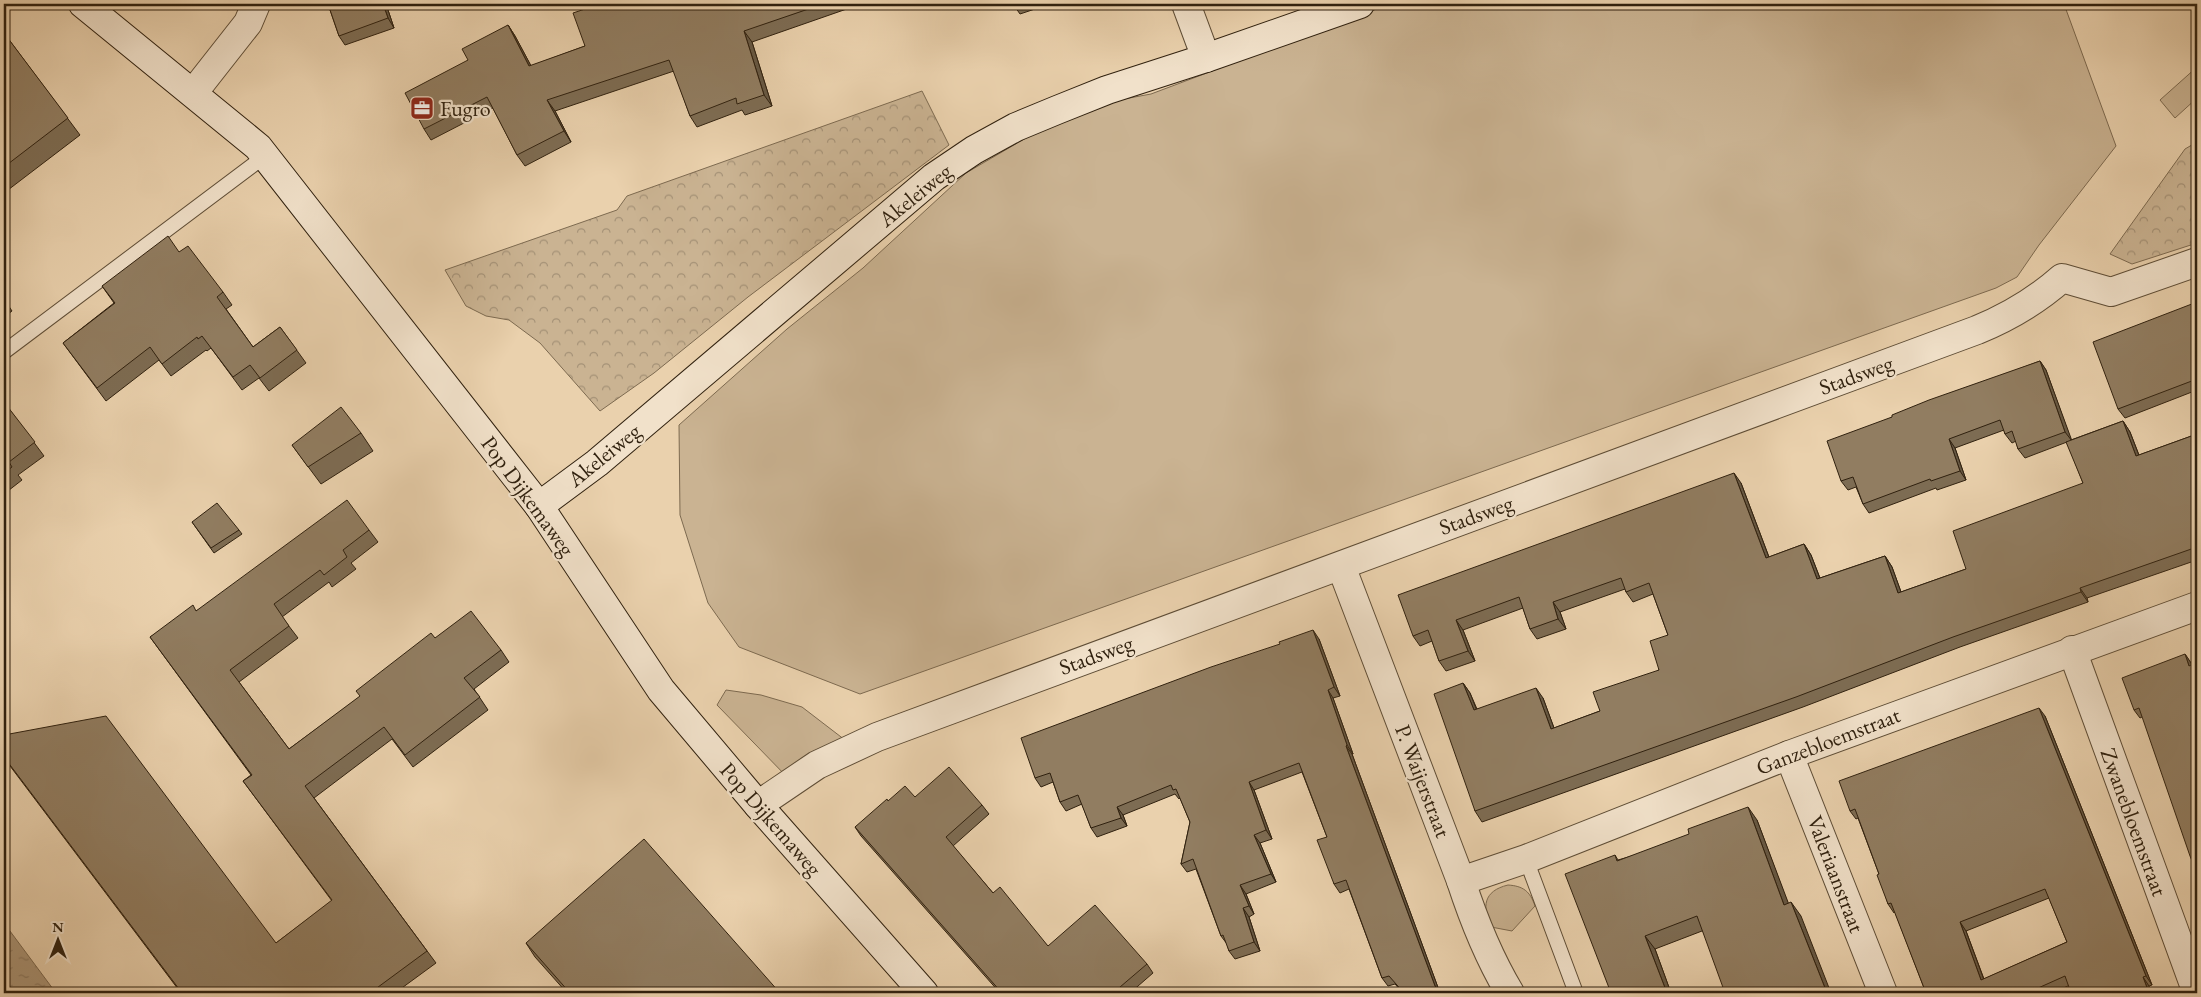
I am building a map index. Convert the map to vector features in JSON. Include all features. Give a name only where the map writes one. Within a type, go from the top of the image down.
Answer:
[{"type":"street","name":"Pop Dijkemaweg","points":[[83,4],[258,147],[540,506],[661,690],[758,805],[924,993]]},
{"type":"street","points":[[193,92],[248,24],[256,4]]},
{"type":"street","points":[[1186,4],[1206,58]]},
{"type":"street","name":"Akeleiweg","points":[[540,506],[604,457],[934,177],[974,150],[1016,127],[1091,97],[1360,4]]},
{"type":"street","name":"Stadsweg","points":[[758,805],[817,765],[877,737],[1999,321],[2040,298],[2062,278],[2111,292],[2197,262]]},
{"type":"street","name":"P. Waijerstraat","points":[[1341,566],[1485,946],[1510,993]]},
{"type":"street","name":"Ganzebloemstraat","points":[[1461,881],[1526,859],[1790,755],[2072,650],[2197,606]]},
{"type":"street","name":"Zwanebloemstraat","points":[[2072,650],[2197,993]]},
{"type":"street","name":"Valeriaanstraat","points":[[1790,755],[1882,993]]},
{"type":"lane","points":[[4,352],[265,156]]},
{"type":"lane","points":[[1526,859],[1576,993]]},
{"type":"green space","points":[[1390,4],[2064,4],[2116,146],[2039,245],[2017,277],[1996,288],[860,694],[739,647],[708,603],[680,515],[679,425],[787,329],[863,268],[966,173],[1031,135],[1113,101],[1151,94]]},
{"type":"green space","points":[[2197,67],[2197,98],[2175,118],[2160,100]]},
{"type":"green space","points":[[922,91],[949,145],[748,297],[654,373],[600,411],[540,343],[509,320],[486,316],[466,306],[445,270],[617,210],[627,196]]},
{"type":"green space","points":[[2197,142],[2197,243],[2132,264],[2110,254],[2185,149]]},
{"type":"green space","points":[[726,690],[761,695],[802,707],[845,740],[789,779],[717,705]]},
{"type":"green space","points":[[1508,885],[1525,890],[1535,906],[1512,931],[1491,927],[1486,913],[1489,896],[1494,891]]},
{"type":"water","points":[[4,923],[56,993],[4,993]]},
{"type":"building","points":[[328,4],[383,4],[388,18],[339,36]]},
{"type":"building","points":[[600,4],[823,4],[744,31],[764,95],[737,104],[736,98],[690,116],[669,60],[547,100],[564,131],[517,155],[487,97],[424,129],[405,93],[468,60],[462,49],[508,25],[529,66],[585,46],[573,13]]},
{"type":"building","points":[[4,33],[68,118],[4,167]]},
{"type":"building","points":[[168,236],[179,252],[188,246],[223,292],[217,297],[253,347],[280,327],[297,350],[260,378],[250,365],[233,377],[202,336],[198,339],[197,337],[162,364],[150,347],[97,388],[63,343],[115,303],[102,286]]},
{"type":"building","points":[[2197,302],[2197,379],[2118,409],[2093,342]]},
{"type":"building","points":[[2040,361],[2065,432],[2018,449],[2012,431],[2005,434],[2000,420],[1949,439],[1960,471],[1931,481],[1930,479],[1863,504],[1853,477],[1841,481],[1827,441],[1892,417],[1892,415],[1929,400]]},
{"type":"building","points":[[4,402],[35,442],[9,462],[12,467],[4,473]]},
{"type":"building","points":[[341,407],[361,433],[308,467],[292,445]]},
{"type":"building","points":[[2123,421],[2136,456],[2197,434],[2197,547],[2080,588],[2081,592],[1953,637],[1796,697],[1475,811],[1434,694],[1463,683],[1474,710],[1536,688],[1551,729],[1600,711],[1593,692],[1659,670],[1650,641],[1668,635],[1649,583],[1626,592],[1621,578],[1553,602],[1558,619],[1530,629],[1519,597],[1456,620],[1468,651],[1439,661],[1428,630],[1413,636],[1398,595],[1734,473],[1766,558],[1804,544],[1817,579],[1885,556],[1898,593],[1966,569],[1953,531],[2083,483],[2066,442]]},
{"type":"building","points":[[347,500],[369,530],[343,550],[347,557],[324,575],[320,570],[274,604],[289,626],[230,670],[289,749],[360,696],[356,691],[431,633],[435,638],[471,611],[501,650],[464,678],[480,697],[405,755],[384,727],[305,786],[427,951],[370,993],[182,993],[4,757],[4,735],[106,716],[276,943],[332,900],[243,781],[252,775],[150,637],[193,605],[196,611]]},
{"type":"building","points":[[217,503],[239,530],[211,548],[192,522]]},
{"type":"building","points":[[1313,630],[1334,687],[1328,690],[1346,746],[1435,986],[1440,993],[1404,993],[1389,976],[1382,978],[1346,880],[1334,884],[1317,840],[1327,837],[1299,763],[1249,782],[1266,830],[1254,835],[1271,874],[1240,885],[1249,906],[1243,908],[1254,942],[1229,951],[1223,935],[1221,936],[1193,859],[1181,864],[1190,822],[1176,789],[1173,790],[1171,785],[1117,807],[1121,818],[1091,828],[1078,795],[1060,802],[1050,773],[1035,778],[1021,738],[1211,667],[1280,644],[1279,642]]},
{"type":"building","points":[[2185,654],[2189,666],[2197,662],[2197,873],[2139,708],[2134,710],[2122,678]]},
{"type":"building","points":[[2039,708],[2146,976],[2143,977],[2149,993],[2071,993],[2065,976],[2027,993],[1926,993],[1891,903],[1888,904],[1855,809],[1850,811],[1839,781]],"holes":[[[2045,889],[2067,942],[1981,980],[1960,922]]]},
{"type":"building","points":[[949,767],[982,805],[946,837],[993,893],[1000,887],[1048,946],[1095,905],[1147,964],[1113,993],[1002,993],[855,827],[905,786],[915,797]]},
{"type":"building","points":[[1748,807],[1784,905],[1791,902],[1827,993],[1725,993],[1697,916],[1645,936],[1667,993],[1611,993],[1565,874],[1615,855],[1617,861],[1689,834],[1688,829]]},
{"type":"building","points":[[644,839],[780,993],[570,993],[526,943]]},
{"type":"place","name":"Fugro","points":[[422,108]]}]
